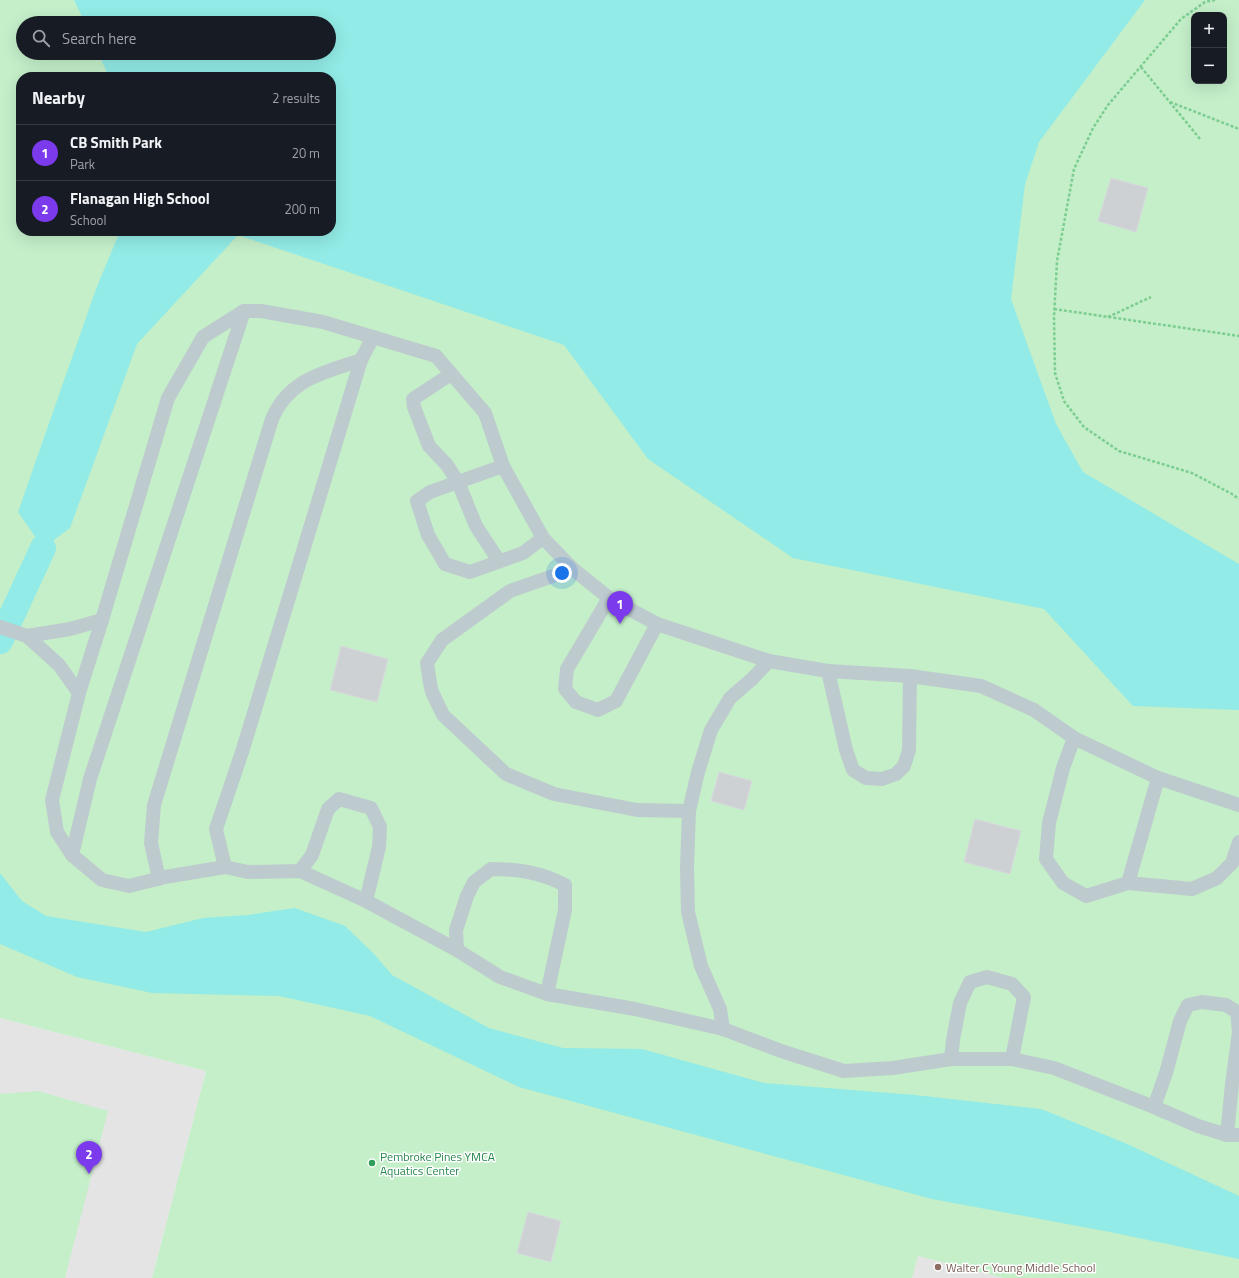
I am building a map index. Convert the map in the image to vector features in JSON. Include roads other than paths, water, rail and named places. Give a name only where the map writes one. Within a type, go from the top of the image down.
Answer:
[{"type":"lane","points":[[72,855],[90,779],[244,311]]},
{"type":"lane","points":[[1154,1107],[1166,1073],[1180,1021],[1188,1005],[1202,1002],[1226,1004],[1237,1012],[1239,1032],[1232,1084],[1233,1135],[1198,1126],[1054,1068],[1012,1060],[951,1059],[893,1068],[844,1071],[784,1052],[723,1029],[635,1010],[546,994],[500,977],[457,950],[366,901],[300,871],[248,872],[225,867],[129,886],[102,880],[72,855],[57,832],[52,800],[79,693],[168,398],[203,337],[244,311],[261,311],[323,322],[436,356],[485,413],[503,466],[543,538],[573,569],[609,598],[657,624],[769,661],[828,671],[910,676],[981,686],[1034,710],[1074,738],[1158,778],[1239,805]]},
{"type":"lane","points":[[225,867],[216,829],[245,741],[361,360],[373,337]]},
{"type":"lane","points":[[159,879],[151,842],[154,805],[272,419],[277,407],[289,392],[303,382],[319,374],[361,360]]},
{"type":"lane","points":[[451,374],[413,399],[414,407],[429,446],[447,465],[458,482],[476,526],[499,561]]},
{"type":"lane","points":[[503,466],[430,492],[417,501],[428,535],[445,564],[470,572],[523,553],[543,538]]},
{"type":"lane","points":[[573,569],[510,591],[442,640],[427,663],[431,688],[443,715],[506,774],[554,794],[636,810],[689,812]]},
{"type":"lane","points":[[609,598],[567,669],[565,689],[576,702],[598,710],[616,701],[657,624]]},
{"type":"lane","points":[[26,635],[70,628],[102,620]]},
{"type":"lane","points":[[0,627],[26,635],[59,665],[79,693]]},
{"type":"lane","points":[[723,1029],[720,1009],[701,966],[688,912],[687,867],[689,812],[698,772],[711,730],[730,698],[752,679],[769,661]]},
{"type":"lane","points":[[828,671],[846,750],[853,770],[866,778],[882,779],[896,774],[904,766],[909,750],[910,676]]},
{"type":"lane","points":[[1074,738],[1063,768],[1049,823],[1046,859],[1063,882],[1086,896],[1128,883],[1192,889],[1217,878],[1232,864],[1239,842]]},
{"type":"lane","points":[[1128,883],[1158,778]]},
{"type":"lane","points":[[300,871],[312,855],[328,809],[339,799],[372,808],[380,827],[379,847],[366,901]]},
{"type":"lane","points":[[457,950],[456,930],[467,896],[474,882],[490,869],[515,869],[550,878],[565,885],[565,910],[546,994]]},
{"type":"lane","points":[[951,1059],[960,1003],[970,982],[987,977],[1012,984],[1024,997],[1012,1060]]},
{"type":"water","points":[[74,0],[1145,0],[1039,142],[1025,184],[1011,299],[1056,424],[1083,472],[1239,564],[1239,710],[1133,706],[1044,609],[793,558],[648,459],[564,345],[241,236],[336,236],[336,72],[107,72],[101,60],[336,60],[336,16],[82,16]]},
{"type":"water","points":[[118,236],[237,236],[137,344],[70,528],[43,548],[18,512],[96,289]]},
{"type":"water","points":[[0,873],[22,901],[46,916],[146,932],[203,918],[248,915],[295,908],[345,926],[375,955],[392,975],[489,1028],[563,1048],[642,1049],[764,1083],[915,1095],[1041,1109],[1125,1143],[1239,1196],[1239,1259],[1110,1232],[932,1199],[519,1087],[370,1016],[279,996],[152,993],[77,977],[0,944]]},
{"type":"waterway","points":[[0,641],[43,548]]},
{"type":"place","name":"CB Smith Park","points":[[620,624]]},
{"type":"place","name":"Pembroke Pines YMCA Aquatics Center","points":[[372,1163]]},
{"type":"place","name":"Flanagan High School","points":[[89,1174]]},
{"type":"place","name":"Walter C Young Middle School","points":[[938,1267]]}]
